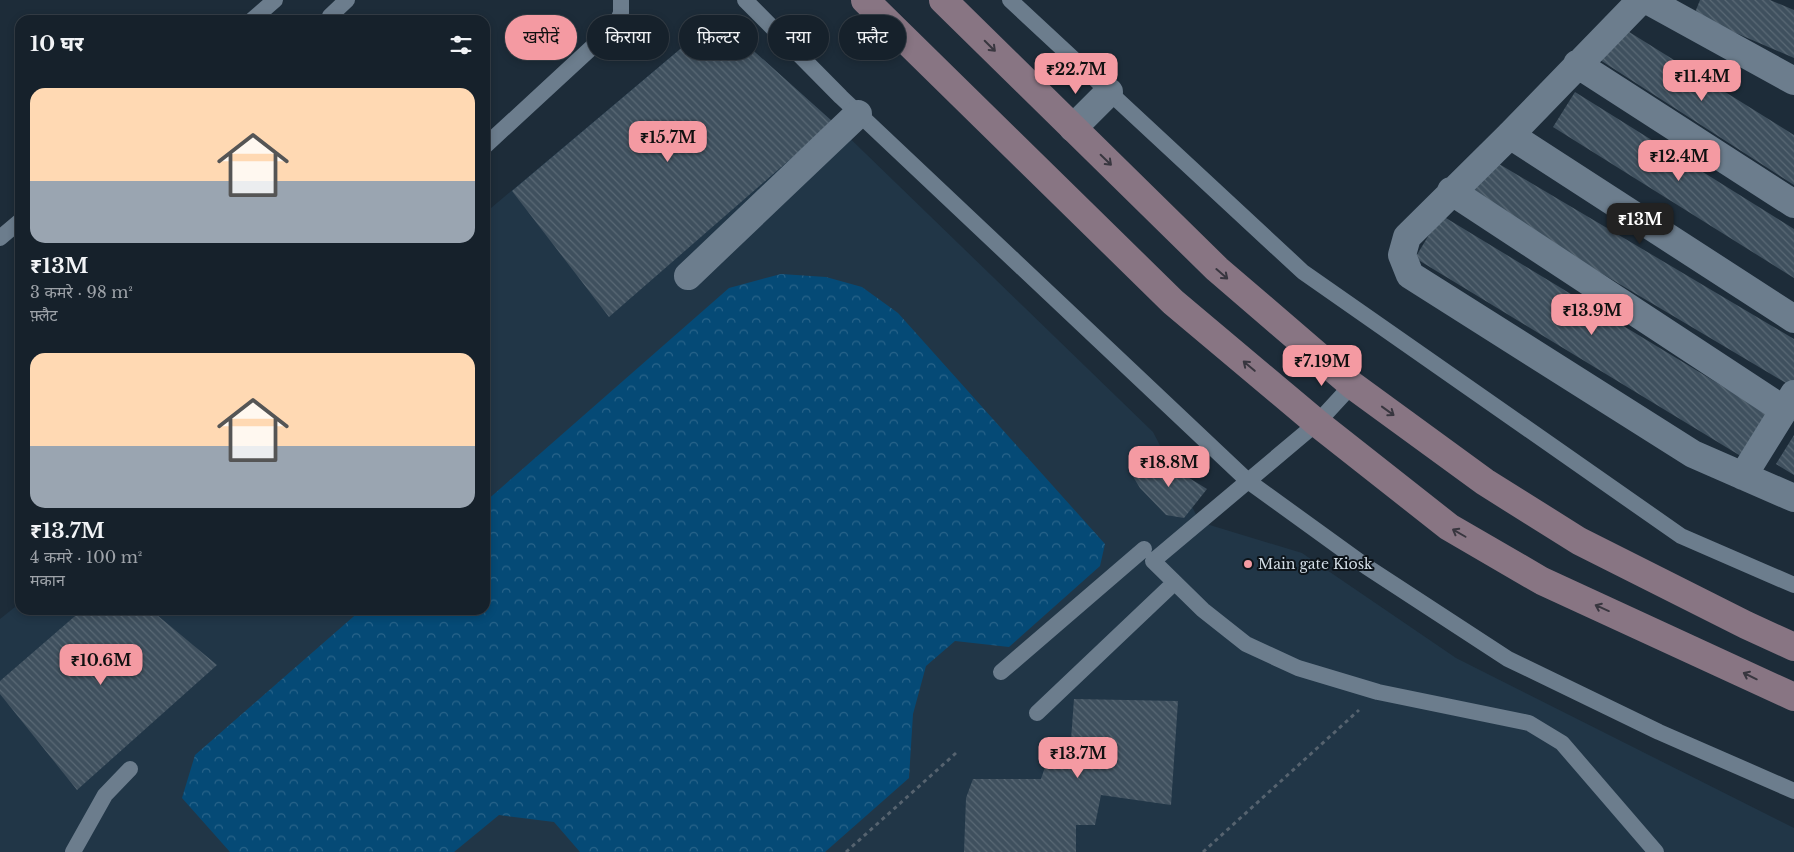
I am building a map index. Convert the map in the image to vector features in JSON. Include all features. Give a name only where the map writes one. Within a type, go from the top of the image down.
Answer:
[{"type":"main road","points":[[866,0],[1173,302],[1317,423],[1449,527],[1542,581],[1794,697]]},
{"type":"main road","points":[[943,0],[1217,269],[1352,385],[1484,482],[1579,541],[1746,626],[1794,647]]},
{"type":"street","points":[[1641,0],[1510,135],[1451,191],[1407,237],[1402,255],[1410,275],[1693,454],[1794,498]]},
{"type":"street","points":[[1647,0],[1794,81]]},
{"type":"street","points":[[1577,64],[1794,204]]},
{"type":"street","points":[[1073,128],[1109,92]]},
{"type":"street","points":[[688,276],[858,114]]},
{"type":"street","points":[[1510,135],[1794,319]]},
{"type":"street","points":[[1451,191],[1789,402],[1743,476]]},
{"type":"lane","points":[[258,15],[275,0]]},
{"type":"lane","points":[[332,15],[347,0]]},
{"type":"lane","points":[[490,141],[615,26],[621,13],[621,0]]},
{"type":"lane","points":[[745,0],[858,114],[1248,481],[1367,567],[1508,659],[1658,732],[1794,791]]},
{"type":"lane","points":[[1010,0],[1303,272],[1681,536],[1794,585]]},
{"type":"lane","points":[[0,238],[15,225]]},
{"type":"lane","points":[[1352,385],[1317,423],[1154,560],[1174,583],[1246,644],[1298,668],[1378,692],[1529,723],[1562,743],[1656,852]]},
{"type":"lane","points":[[1001,672],[1144,549]]},
{"type":"lane","points":[[1037,713],[1174,583]]},
{"type":"lane","points":[[73,852],[106,795],[130,769]]},
{"type":"path","points":[[1203,852],[1378,692]]},
{"type":"path","points":[[846,852],[956,752]]},
{"type":"shaded area","points":[[679,50],[679,60],[758,60],[758,55],[833,122],[1153,432],[1200,522],[1302,553],[1456,658],[1794,828],[1794,852],[0,852],[0,619],[15,607],[15,615],[490,615],[490,209]]},
{"type":"green space","points":[[781,274],[826,277],[862,287],[898,313],[1105,544],[1100,566],[1009,647],[955,641],[926,666],[913,714],[909,778],[825,852],[580,852],[554,822],[499,815],[454,852],[230,852],[182,798],[195,755],[355,615],[490,615],[490,498],[729,288]]},
{"type":"building","points":[[1700,0],[1770,0],[1794,10],[1794,58],[1694,15]]},
{"type":"building","points":[[1618,25],[1794,135],[1794,185],[1597,58]]},
{"type":"building","points":[[679,50],[679,60],[758,60],[758,55],[833,122],[609,317],[512,191]]},
{"type":"building","points":[[1575,92],[1794,229],[1794,278],[1553,127]]},
{"type":"building","points":[[1489,158],[1794,339],[1794,380],[1791,386],[1468,194]]},
{"type":"building","points":[[1441,215],[1770,415],[1744,458],[1415,258]]},
{"type":"building","points":[[1794,435],[1794,475],[1776,464]]},
{"type":"building","points":[[1155,457],[1207,489],[1184,518],[1166,515],[1140,488],[1132,475]]},
{"type":"building","points":[[76,615],[157,615],[217,665],[77,790],[0,694],[0,681]]},
{"type":"building","points":[[1074,699],[1178,701],[1171,805],[1101,795],[1095,825],[1076,825],[1076,852],[964,852],[966,798],[973,779],[1041,779],[1045,767],[1069,767]]},
{"type":"place","name":"Main gate Kiosk","points":[[1248,564]]}]
